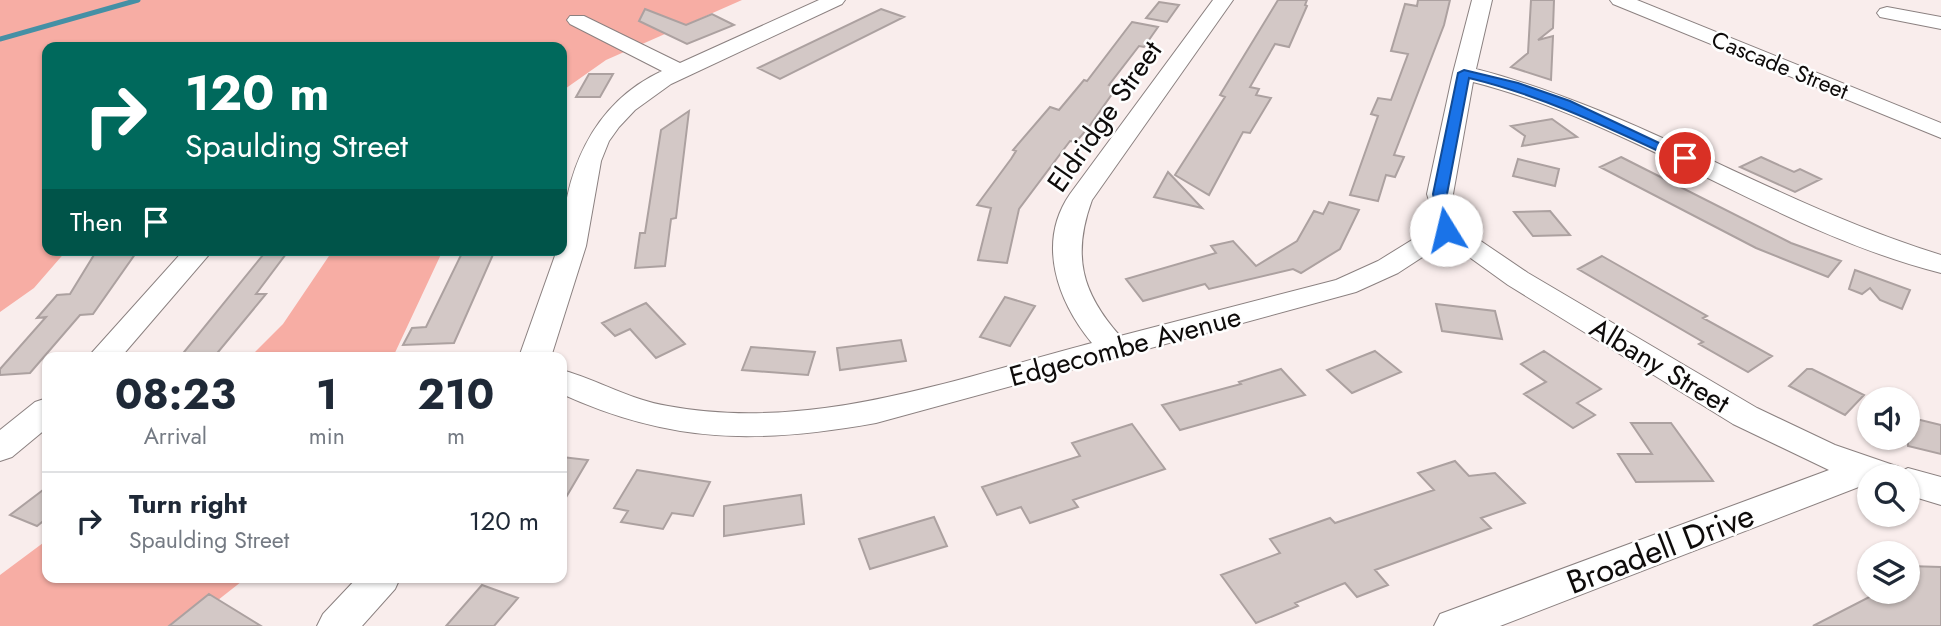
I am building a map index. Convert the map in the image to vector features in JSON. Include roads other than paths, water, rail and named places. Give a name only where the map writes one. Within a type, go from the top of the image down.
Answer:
[{"type":"street","points":[[537,352],[572,246],[589,161],[597,141],[610,122],[648,89],[679,71],[835,0]]},
{"type":"street","name":"Eldridge Street","points":[[1114,349],[1084,311],[1074,292],[1068,273],[1065,247],[1069,222],[1079,200],[1223,0]]},
{"type":"street","points":[[1446,230],[1447,218],[1440,194],[1464,73],[1482,0]]},
{"type":"street","name":"Cascade Street","points":[[1620,0],[1941,131]]},
{"type":"street","points":[[1887,13],[1941,23]]},
{"type":"street","points":[[577,20],[679,71]]},
{"type":"street","points":[[1464,73],[1514,85],[1583,110],[1775,201],[1941,264]]},
{"type":"street","name":"Edgecombe Avenue","points":[[567,383],[620,406],[686,421],[737,425],[790,424],[876,411],[1346,286],[1388,267],[1446,230]]},
{"type":"street","name":"Albany Street","points":[[1446,230],[1464,239],[1493,264],[1745,416],[1783,435],[1857,465]]},
{"type":"street","points":[[108,352],[194,256]]},
{"type":"street","points":[[0,448],[42,414]]},
{"type":"street","name":"Broadell Drive","points":[[1454,626],[1857,480]]},
{"type":"street","points":[[1920,485],[1941,491]]},
{"type":"street","points":[[337,626],[376,583]]},
{"type":"waterway","points":[[0,39],[138,0]]}]
